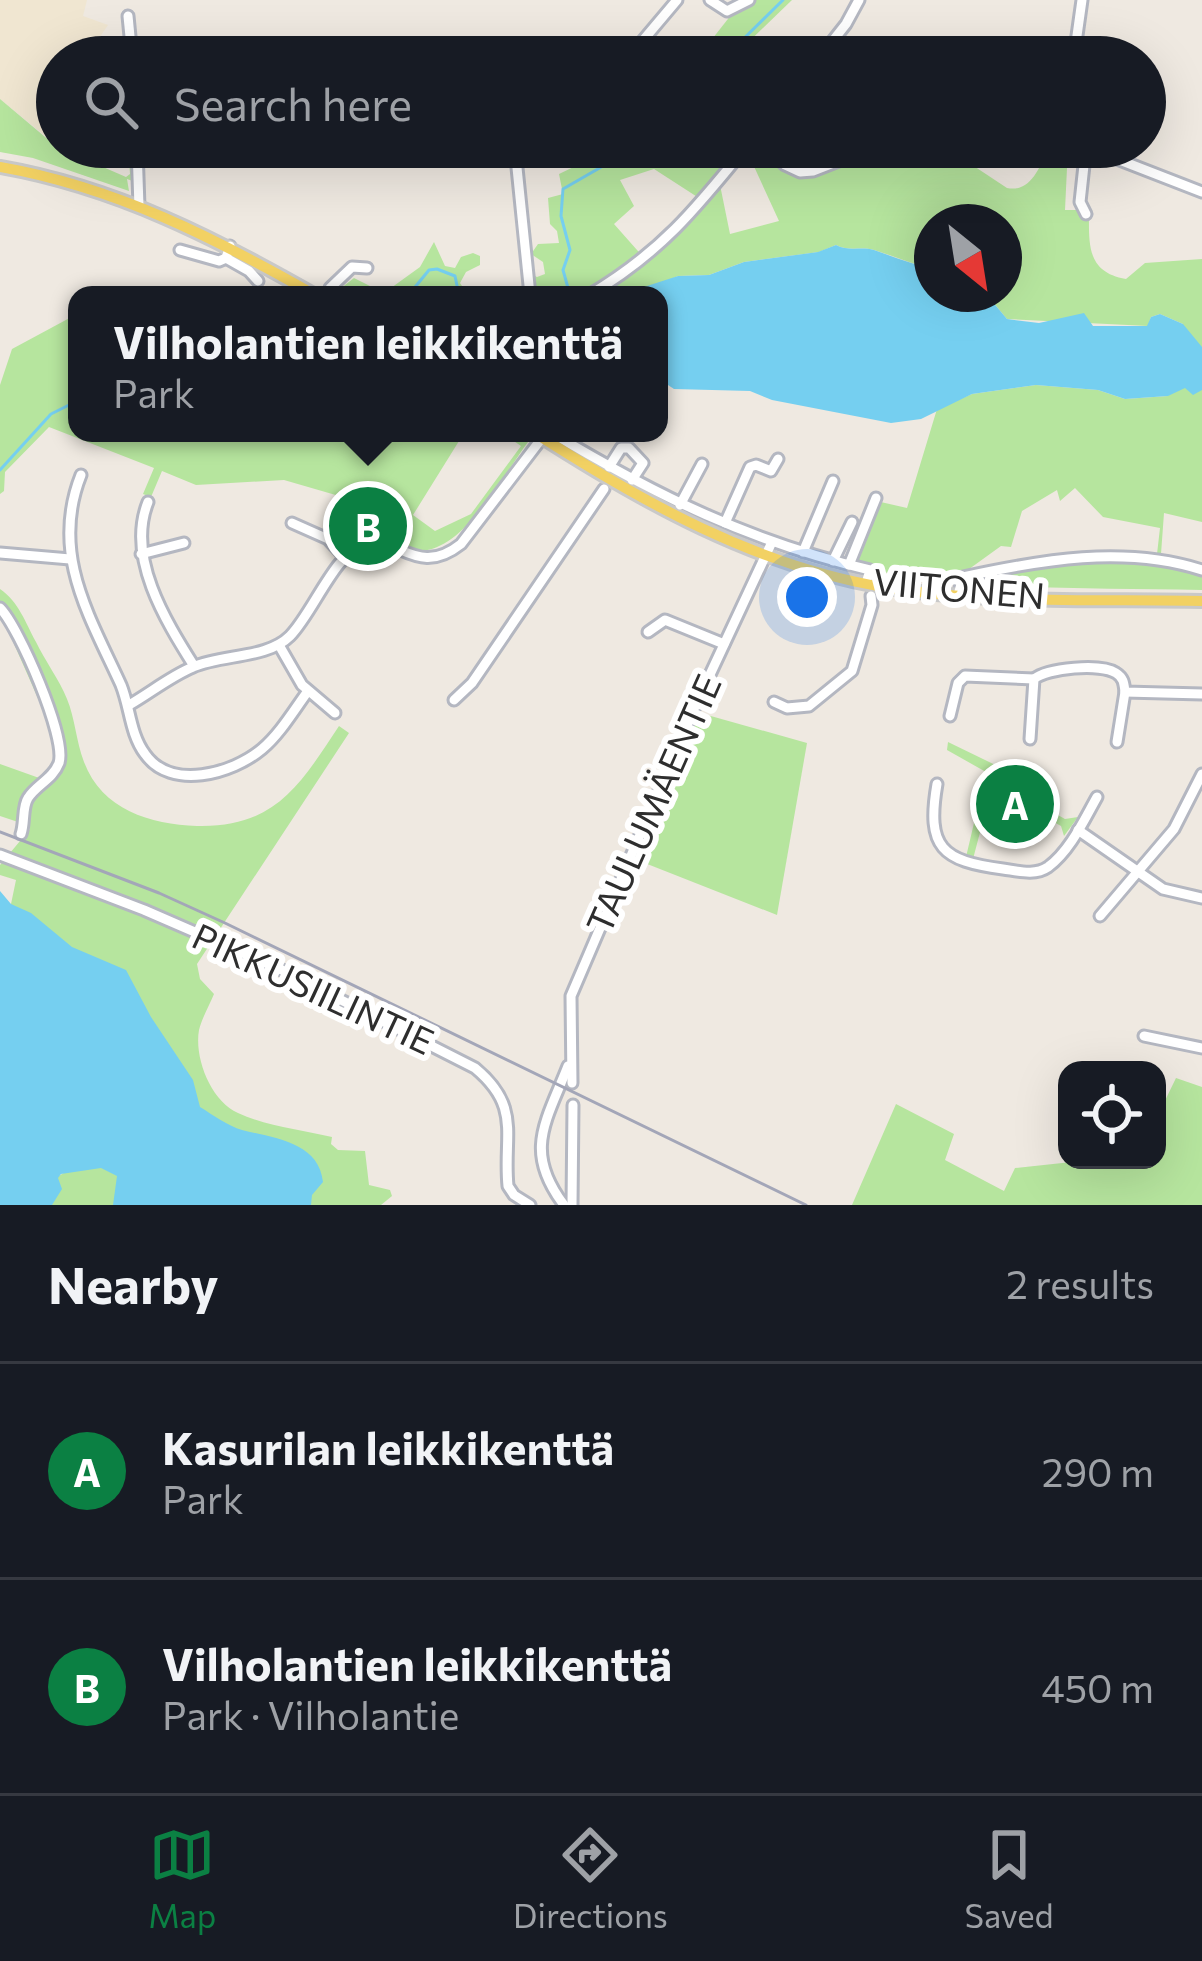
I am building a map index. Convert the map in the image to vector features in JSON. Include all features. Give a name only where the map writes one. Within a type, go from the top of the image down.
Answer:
[{"type":"main road","points":[[0,167],[139,207],[297,286]]},
{"type":"main road","name":"VIITONEN","points":[[555,442],[650,504],[708,533],[769,549],[868,590],[1202,601]]},
{"type":"street","points":[[647,36],[677,0]]},
{"type":"street","points":[[710,0],[727,11],[748,0]]},
{"type":"street","points":[[837,36],[859,0]]},
{"type":"street","points":[[1077,36],[1082,0]]},
{"type":"street","points":[[128,16],[130,36]]},
{"type":"street","points":[[138,168],[139,207]]},
{"type":"street","points":[[516,168],[529,286]]},
{"type":"street","points":[[603,286],[679,229],[729,168]]},
{"type":"street","points":[[791,168],[800,172],[821,168]]},
{"type":"street","points":[[1084,168],[1080,202],[1086,214]]},
{"type":"street","points":[[1140,168],[1202,192]]},
{"type":"street","points":[[180,250],[219,261],[228,252],[258,280]]},
{"type":"street","points":[[332,286],[352,267],[367,268]]},
{"type":"street","points":[[129,705],[194,666],[279,645],[309,612],[345,556],[373,543],[417,557],[449,553],[461,544],[537,442]]},
{"type":"street","points":[[559,442],[769,549],[803,552],[870,570],[872,604],[852,671],[801,709],[774,702]]},
{"type":"street","points":[[609,467],[621,448],[629,448],[643,463],[632,480]]},
{"type":"street","points":[[725,523],[750,467],[771,471],[778,459]]},
{"type":"street","points":[[680,505],[702,464]]},
{"type":"street","points":[[81,475],[69,516],[70,559],[86,613],[150,761],[174,775],[195,776],[247,760],[262,750],[308,691]]},
{"type":"street","points":[[803,552],[833,481]]},
{"type":"street","points":[[454,700],[472,683],[604,489]]},
{"type":"street","points":[[849,565],[876,498]]},
{"type":"street","points":[[148,502],[140,528],[141,554],[194,666]]},
{"type":"street","points":[[833,561],[852,522]]},
{"type":"street","points":[[292,523],[328,539],[345,556]]},
{"type":"street","points":[[141,554],[184,543]]},
{"type":"street","name":"TAULUMÄENTIE","points":[[572,1083],[572,996],[769,549]]},
{"type":"street","points":[[0,553],[70,559]]},
{"type":"street","points":[[958,595],[962,578],[1070,558],[1152,558],[1202,570]]},
{"type":"street","points":[[0,608],[18,636],[57,723],[61,744],[58,765],[25,803],[18,839],[1,857]]},
{"type":"street","points":[[648,632],[665,620],[724,644]]},
{"type":"street","points":[[279,645],[294,675],[334,713]]},
{"type":"street","points":[[950,716],[961,678],[1034,679],[1048,670],[1111,670],[1123,680],[1126,692],[1117,742]]},
{"type":"street","points":[[1030,739],[1034,679]]},
{"type":"street","points":[[1126,692],[1202,694]]},
{"type":"street","points":[[1100,916],[1186,813],[1202,775]]},
{"type":"street","points":[[937,784],[934,831],[947,853],[970,864],[1043,871],[1078,830],[1096,797]]},
{"type":"street","points":[[1078,830],[1163,889],[1202,898]]},
{"type":"street","name":"PIKKUSIILINTIE","points":[[1,857],[144,910],[282,970],[476,1068],[506,1105],[508,1186],[530,1205]]},
{"type":"street","points":[[1144,1036],[1202,1048]]},
{"type":"street","name":"TAULUMÄENTIE","points":[[566,1204],[540,1166],[540,1142],[570,1060]]},
{"type":"street","points":[[548,1205],[566,1204],[573,1105]]},
{"type":"shaded area","points":[[0,0],[87,0],[83,16],[108,25],[100,36],[36,36],[36,128],[0,99]]},
{"type":"green space","points":[[749,0],[792,0],[755,36],[715,36]]},
{"type":"green space","points":[[0,99],[36,129],[36,159],[0,152]]},
{"type":"green space","points":[[62,168],[105,168],[126,177],[130,168],[138,168],[138,183],[127,179],[129,191]]},
{"type":"green space","points":[[571,168],[729,168],[719,180],[730,234],[779,221],[755,168],[977,168],[1007,188],[1016,188],[1038,168],[1067,168],[1065,210],[1089,210],[1092,255],[1103,270],[1126,279],[1145,263],[1202,259],[1202,522],[1164,513],[1161,554],[1157,554],[1160,528],[1103,517],[1075,488],[1060,501],[1057,490],[1022,511],[1011,547],[1001,546],[965,572],[1119,557],[1202,570],[1202,590],[980,584],[892,574],[849,565],[845,558],[872,500],[907,508],[937,409],[972,394],[1036,385],[1098,390],[1125,399],[1168,396],[1183,324],[1160,314],[1151,317],[1148,326],[1007,319],[1001,312],[1022,312],[1022,204],[914,204],[914,263],[874,250],[836,245],[819,252],[744,262],[709,275],[678,276],[659,286],[529,286],[527,272],[537,277],[545,274],[543,262],[531,254],[538,244],[559,243],[550,224],[548,198],[563,194],[559,174]],"holes":[[[654,169],[702,200],[645,259],[614,224],[634,206],[620,180]]]},
{"type":"green space","points":[[434,242],[445,266],[455,268],[461,257],[473,253],[480,256],[480,265],[466,272],[462,286],[394,286],[420,267]]},
{"type":"green space","points":[[354,278],[370,286],[344,286]]},
{"type":"green space","points":[[68,319],[68,434],[49,427],[5,472],[0,494],[0,385],[12,349]]},
{"type":"green space","points":[[87,442],[458,442],[413,515],[435,531],[471,514],[521,446],[515,442],[528,442],[478,513],[446,542],[429,550],[375,540],[348,544],[346,498],[284,480],[196,485],[162,471],[151,497],[143,494],[154,468]]},
{"type":"green space","points":[[0,589],[21,613],[64,692],[92,778],[115,803],[145,818],[197,826],[247,820],[283,799],[339,726],[349,733],[197,964],[200,979],[214,994],[198,1041],[206,1078],[228,1107],[260,1121],[332,1137],[331,1144],[338,1150],[365,1151],[369,1185],[390,1190],[392,1196],[381,1205],[0,1205],[0,1174],[30,1161],[45,1165],[57,1177],[67,1171],[123,1169],[124,1165],[117,1153],[64,1154],[57,1149],[85,1122],[92,1101],[72,1065],[0,989],[0,906],[11,904],[16,880],[0,875],[0,865],[30,829],[28,804],[55,779],[52,773],[32,795],[26,806],[24,824],[0,816],[0,764],[42,779],[53,760],[55,737],[0,612]]},
{"type":"green space","points":[[693,711],[807,743],[777,915],[632,858]]},
{"type":"green space","points":[[948,742],[1018,776],[1043,781],[1040,805],[1065,819],[1078,817],[1064,836],[1061,826],[1036,812],[1025,826],[983,821],[973,859],[966,857],[986,772],[947,750]]},
{"type":"green space","points":[[1176,1078],[1202,1087],[1202,1205],[852,1205],[896,1104],[954,1134],[945,1160],[1004,1191],[1015,1168],[1058,1163],[1058,1169],[1166,1169],[1166,1099]]},
{"type":"water","points":[[836,245],[874,250],[914,263],[914,312],[1001,312],[1007,319],[1039,323],[1084,313],[1093,326],[1147,326],[1151,317],[1160,314],[1183,324],[1202,347],[1202,390],[1193,395],[1185,388],[1168,396],[1125,399],[1098,390],[1036,385],[972,394],[921,419],[891,423],[772,400],[750,391],[674,389],[668,385],[668,286],[647,286],[678,276],[709,275],[744,262],[818,252]]},
{"type":"water","points":[[0,891],[72,947],[126,970],[193,1080],[200,1107],[237,1128],[293,1144],[313,1158],[323,1182],[312,1195],[311,1205],[113,1205],[117,1176],[101,1168],[61,1174],[62,1189],[52,1205],[0,1205]]},
{"type":"waterway","points":[[746,36],[783,0]]},
{"type":"waterway","points":[[567,286],[563,270],[570,250],[561,216],[563,189],[600,168]]},
{"type":"waterway","points":[[416,286],[429,270],[437,269],[455,276],[457,286]]},
{"type":"waterway","points":[[0,470],[51,414],[68,406]]},
{"type":"railway","points":[[0,832],[225,923],[806,1205]]},
{"type":"place","name":"Vilholantien leikkikenttä","points":[[368,526]]},
{"type":"place","name":"Kasurilan leikkikenttä","points":[[1015,804]]}]
